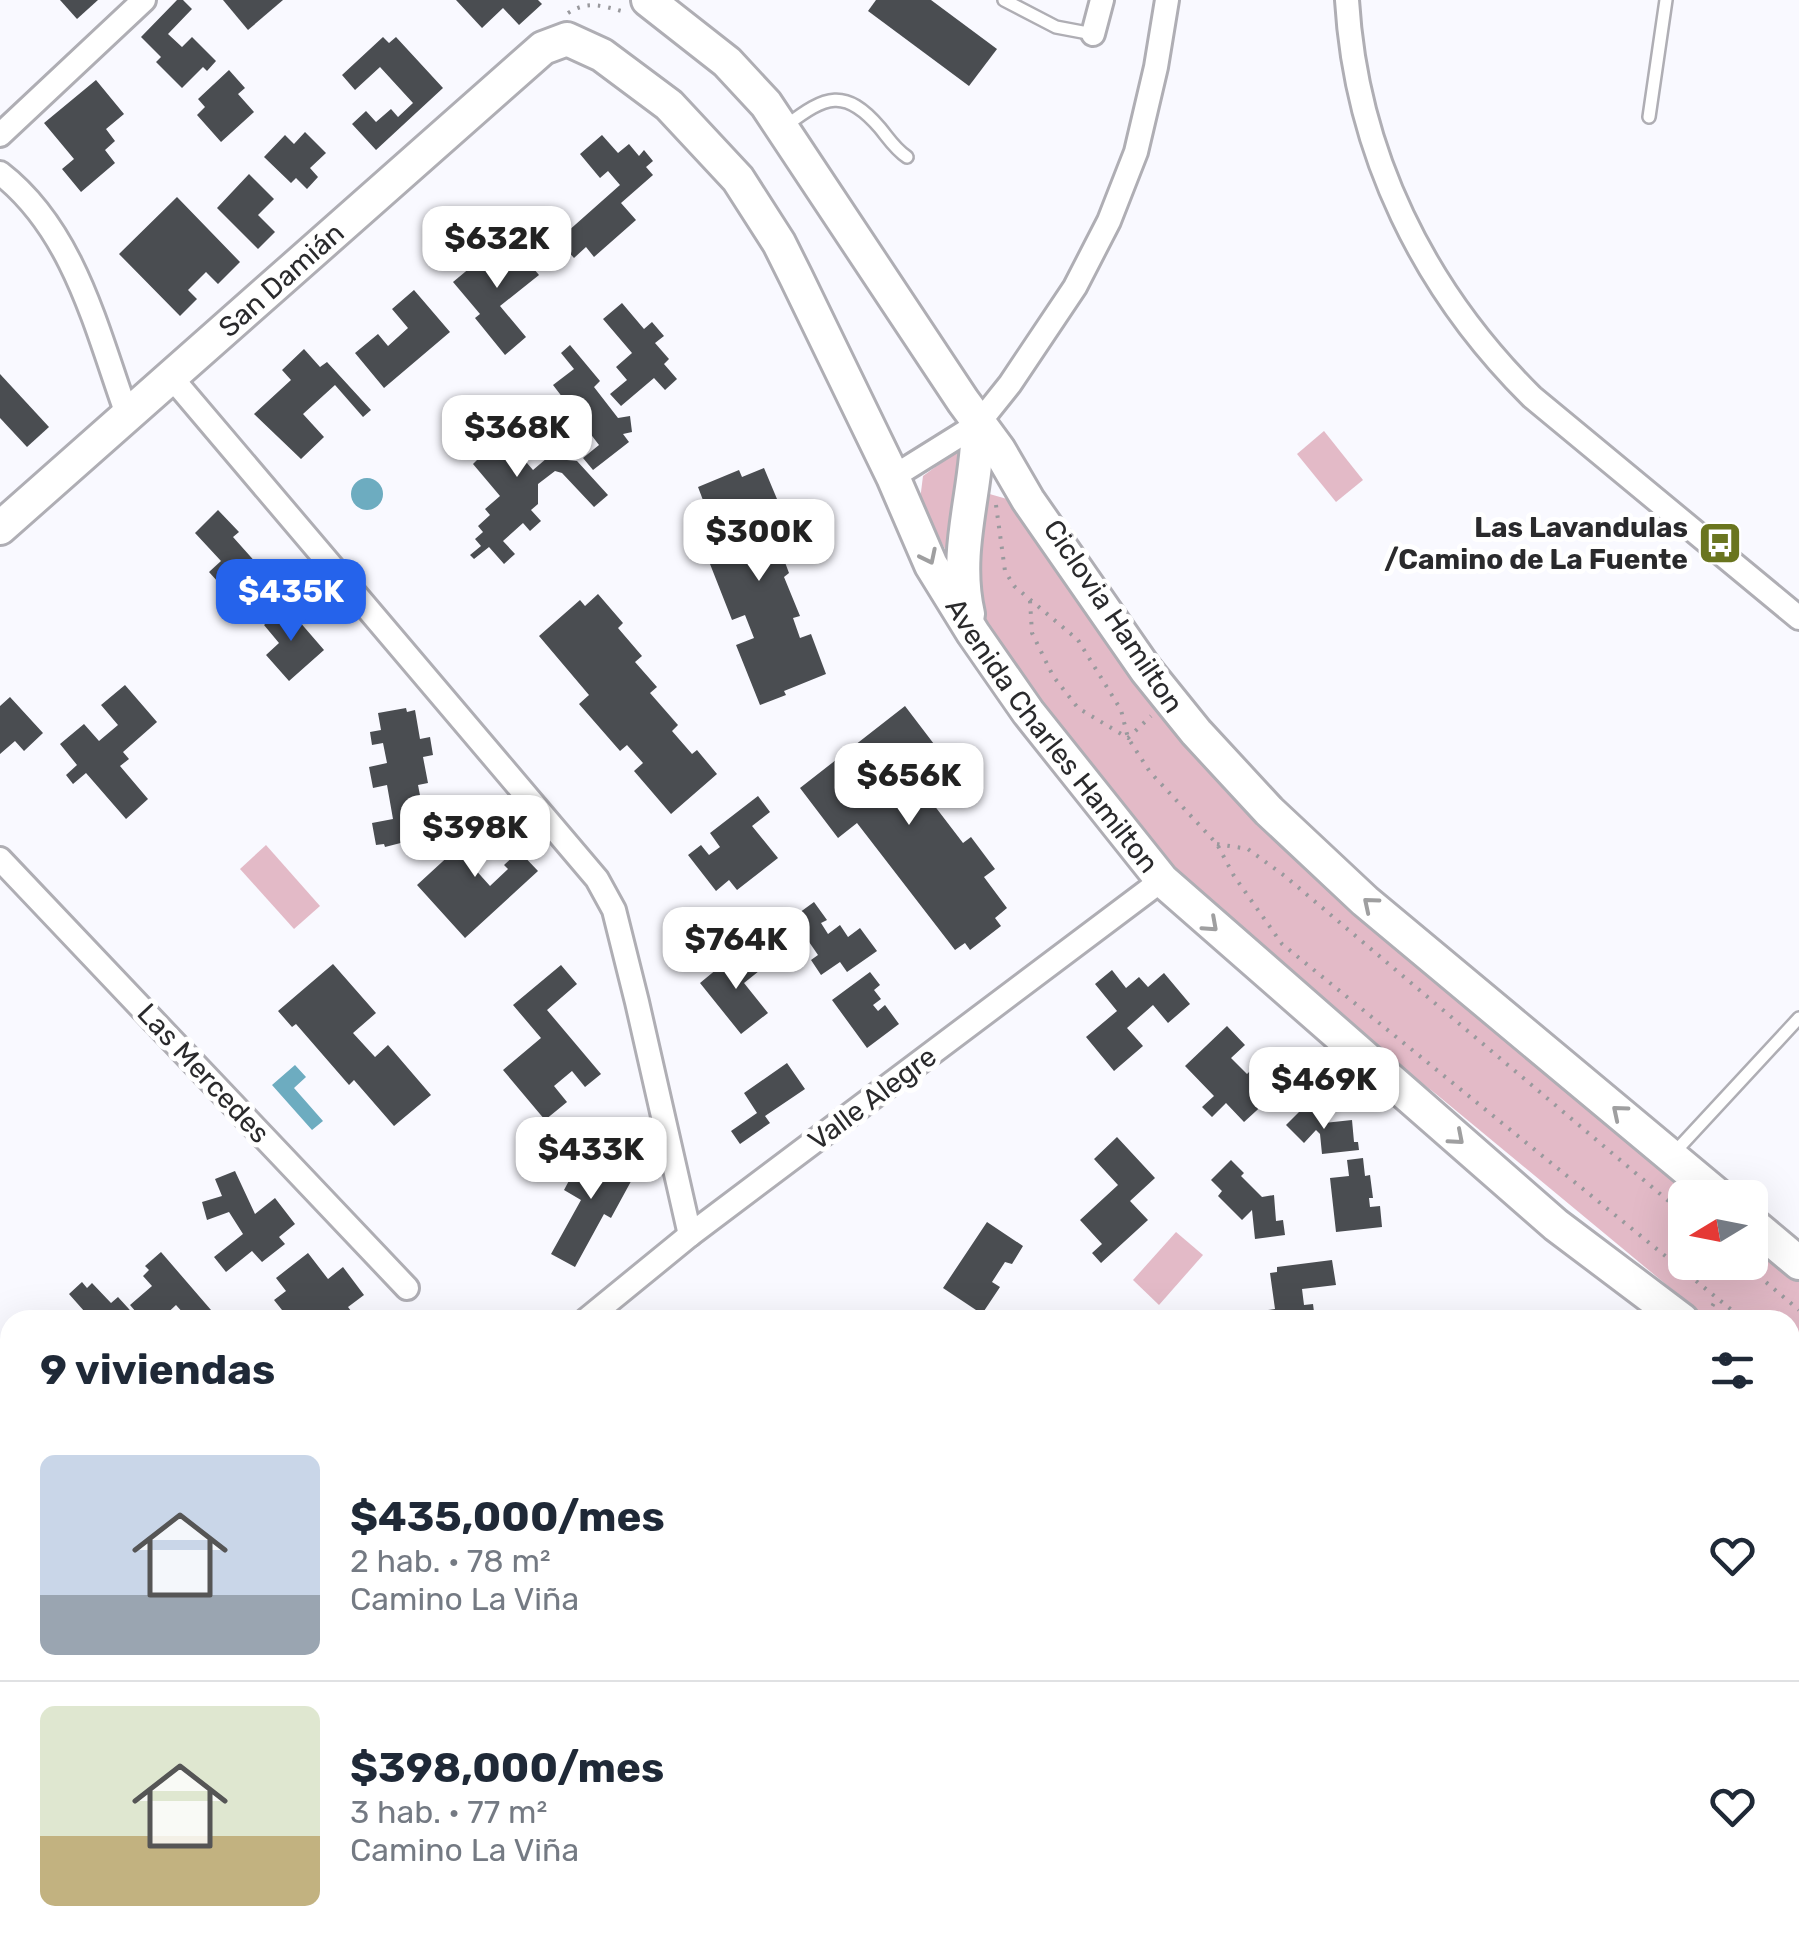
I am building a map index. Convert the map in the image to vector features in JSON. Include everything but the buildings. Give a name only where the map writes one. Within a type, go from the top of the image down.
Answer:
[{"type":"main road","points":[[640,7],[728,62],[783,128],[998,450],[1000,494],[961,553],[963,591],[973,633]]},
{"type":"main road","name":"San Damián","points":[[0,528],[543,48],[562,40]]},
{"type":"main road","name":"Avenida Charles Hamilton","points":[[562,40],[602,55],[643,84],[693,128],[738,179],[780,243],[931,565],[1028,712],[1162,880],[1556,1226],[1686,1310]]},
{"type":"main road","points":[[978,424],[1000,494],[1224,763],[1316,857],[1700,1180]]},
{"type":"main road","points":[[1768,1237],[1799,1263]]},
{"type":"street","points":[[0,135],[144,0]]},
{"type":"street","points":[[1093,34],[1102,0]]},
{"type":"street","points":[[893,477],[978,424],[1055,318],[1109,221],[1130,170],[1147,110],[1167,0]]},
{"type":"street","points":[[1346,0],[1361,101],[1385,180],[1417,248],[1457,312],[1532,397],[1799,618]]},
{"type":"street","points":[[0,173],[43,215],[67,254],[128,418]]},
{"type":"street","points":[[172,378],[597,879],[614,910],[638,1002],[690,1236]]},
{"type":"street","name":"Las Mercedes","points":[[0,859],[407,1288]]},
{"type":"street","name":"Valle Alegre","points":[[598,1310],[690,1236],[1162,880]]},
{"type":"lane","points":[[1004,0],[1056,27],[1093,34]]},
{"type":"lane","points":[[1649,116],[1666,0]]},
{"type":"lane","points":[[783,128],[814,104],[839,98],[862,108],[896,150],[907,156]]},
{"type":"lane","points":[[1671,1156],[1799,1018]]},
{"type":"path","points":[[562,40],[569,12],[582,4],[640,7]]},
{"type":"path","points":[[983,514],[1000,494]]},
{"type":"path","points":[[1000,494],[1006,571],[1014,586],[1078,640],[1122,710],[1128,738],[1150,772],[1217,844],[1243,890],[1282,944],[1732,1310]]},
{"type":"path","points":[[1030,598],[1032,633],[1052,676],[1078,708],[1128,738]]},
{"type":"path","points":[[1128,738],[1170,700]]},
{"type":"path","points":[[1217,844],[1248,849],[1286,876],[1668,1201]]},
{"type":"path","points":[[1763,1280],[1799,1310]]},
{"type":"path","points":[[1708,1310],[1718,1298]]},
{"type":"shaded area","points":[[1324,431],[1363,480],[1336,502],[1297,454]]},
{"type":"shaded area","points":[[960,449],[967,449],[965,487],[1014,501],[1135,683],[1226,792],[1359,911],[1678,1180],[1668,1180],[1668,1280],[1768,1280],[1768,1256],[1799,1282],[1799,1310],[1697,1310],[1436,1094],[1233,938],[1175,875],[1038,703],[978,614],[920,500],[923,476]]},
{"type":"shaded area","points":[[266,845],[320,906],[294,929],[240,869]]},
{"type":"shaded area","points":[[1176,1232],[1203,1255],[1159,1305],[1133,1280]]},
{"type":"water","points":[[367,478],[378,483],[383,494],[378,505],[367,510],[356,505],[351,494],[356,483]]},
{"type":"water","points":[[295,1065],[306,1077],[294,1088],[323,1121],[312,1130],[272,1085]]},
{"type":"place","name":"Las Lavandulas /Camino de La Fuente","points":[[1720,543]]}]
